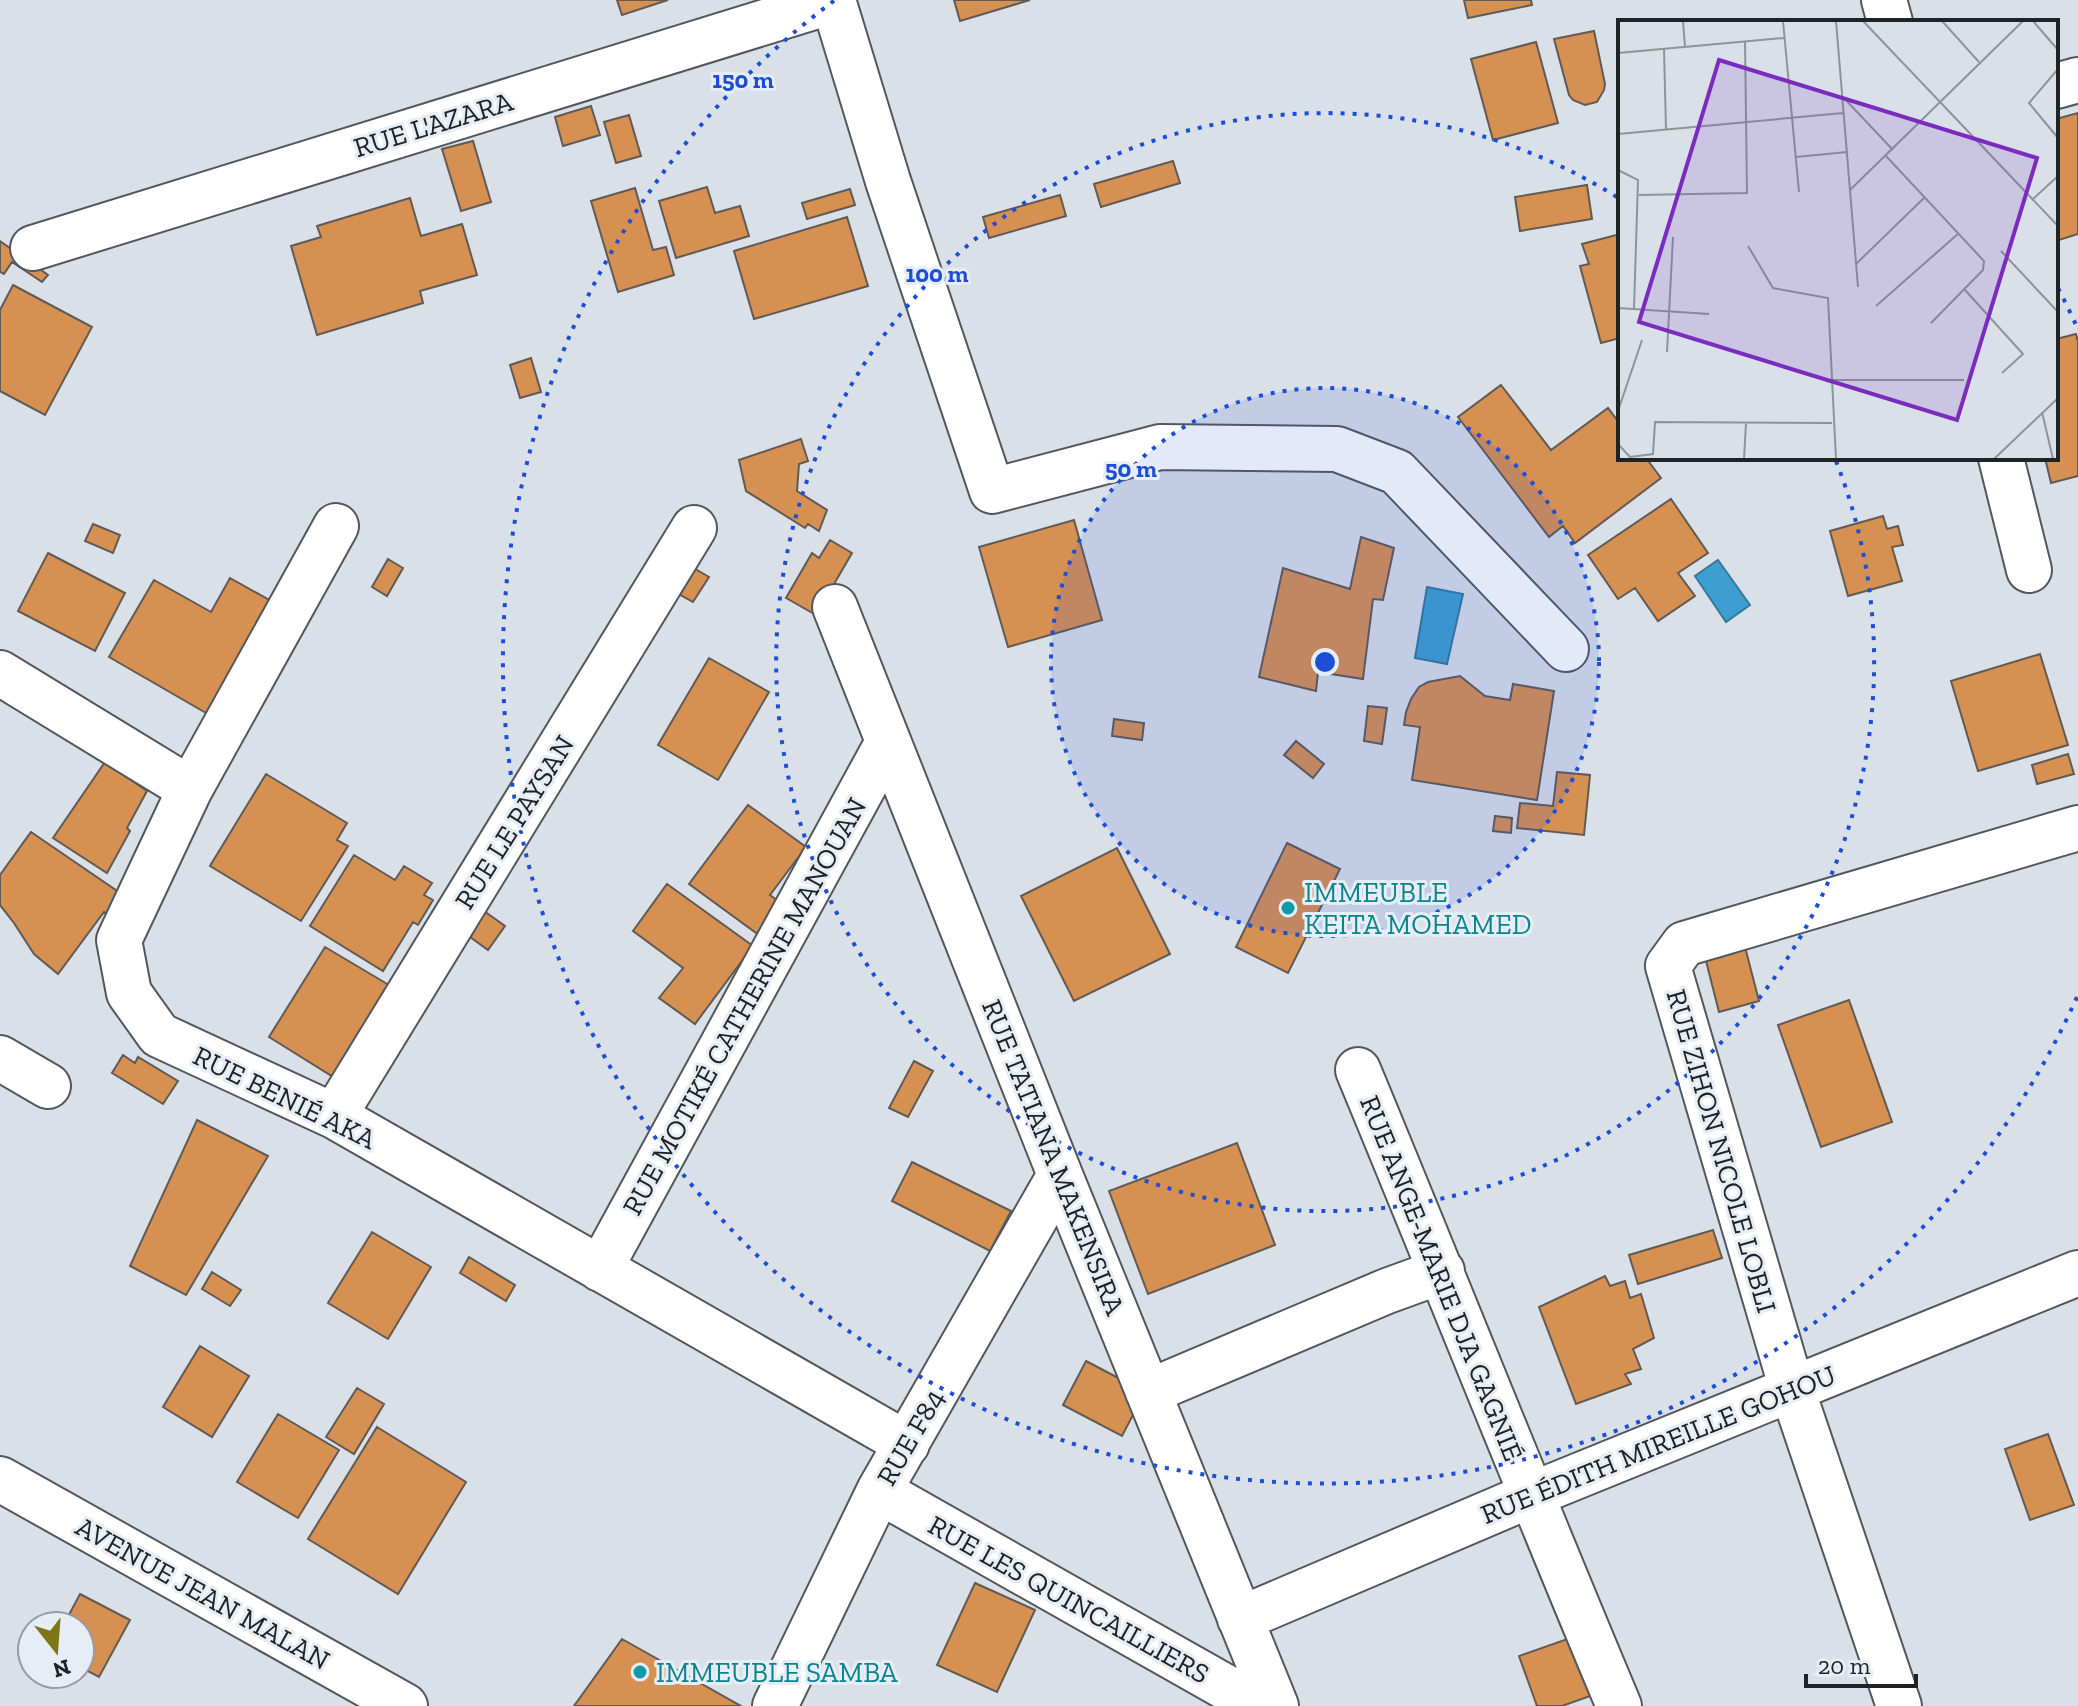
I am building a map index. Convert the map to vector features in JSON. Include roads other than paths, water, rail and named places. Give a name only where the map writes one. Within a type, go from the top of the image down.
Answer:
[{"type":"street","points":[[833,0],[888,181],[992,491],[1160,447],[1337,449],[1397,472],[1566,649]]},
{"type":"street","name":"RUE L'AZARA","points":[[33,248],[833,0]]},
{"type":"street","points":[[1884,0],[1889,20]]},
{"type":"street","points":[[2058,85],[2078,80]]},
{"type":"street","points":[[2002,460],[2029,570]]},
{"type":"street","name":"RUE BENIÉ AKA","points":[[336,526],[190,789],[119,940],[129,993],[159,1035],[334,1116],[907,1444]]},
{"type":"street","name":"RUE LE PAYSAN","points":[[334,1116],[694,528]]},
{"type":"street","name":"RUE TATIANA MAKENSIRA","points":[[835,607],[1060,1175],[1276,1706]]},
{"type":"street","points":[[0,673],[190,789]]},
{"type":"street","name":"RUE MOTIKÉ CATHERINE MANOUAN","points":[[600,1269],[888,742]]},
{"type":"street","name":"RUE ZIHON NICOLE LOBLI","points":[[1899,1706],[1792,1389],[1668,966],[1684,944],[2078,828]]},
{"type":"street","points":[[0,1058],[48,1086]]},
{"type":"street","name":"RUE ANGE-MARIE DJA GAGNIÉ","points":[[1358,1070],[1619,1706]]},
{"type":"street","name":"RUE F84","points":[[775,1706],[879,1491],[1060,1175]]},
{"type":"street","points":[[1148,1392],[1387,1291],[1442,1271]]},
{"type":"street","name":"RUE ÉDITH MIREILLE GOHOU","points":[[1240,1619],[1531,1495],[2078,1273]]},
{"type":"street","name":"AVENUE JEAN MALAN","points":[[0,1479],[405,1706]]},
{"type":"street","name":"RUE LES QUINCAILLIERS","points":[[879,1491],[1259,1706]]},
{"type":"water","points":[[1718,560],[1750,605],[1726,622],[1695,576]]},
{"type":"water","points":[[1427,587],[1463,594],[1447,664],[1415,658]]},
{"type":"place","name":"IMMEUBLE KEITA MOHAMED","points":[[1288,908]]},
{"type":"place","name":"IMMEUBLE SAMBA","points":[[640,1672]]}]
